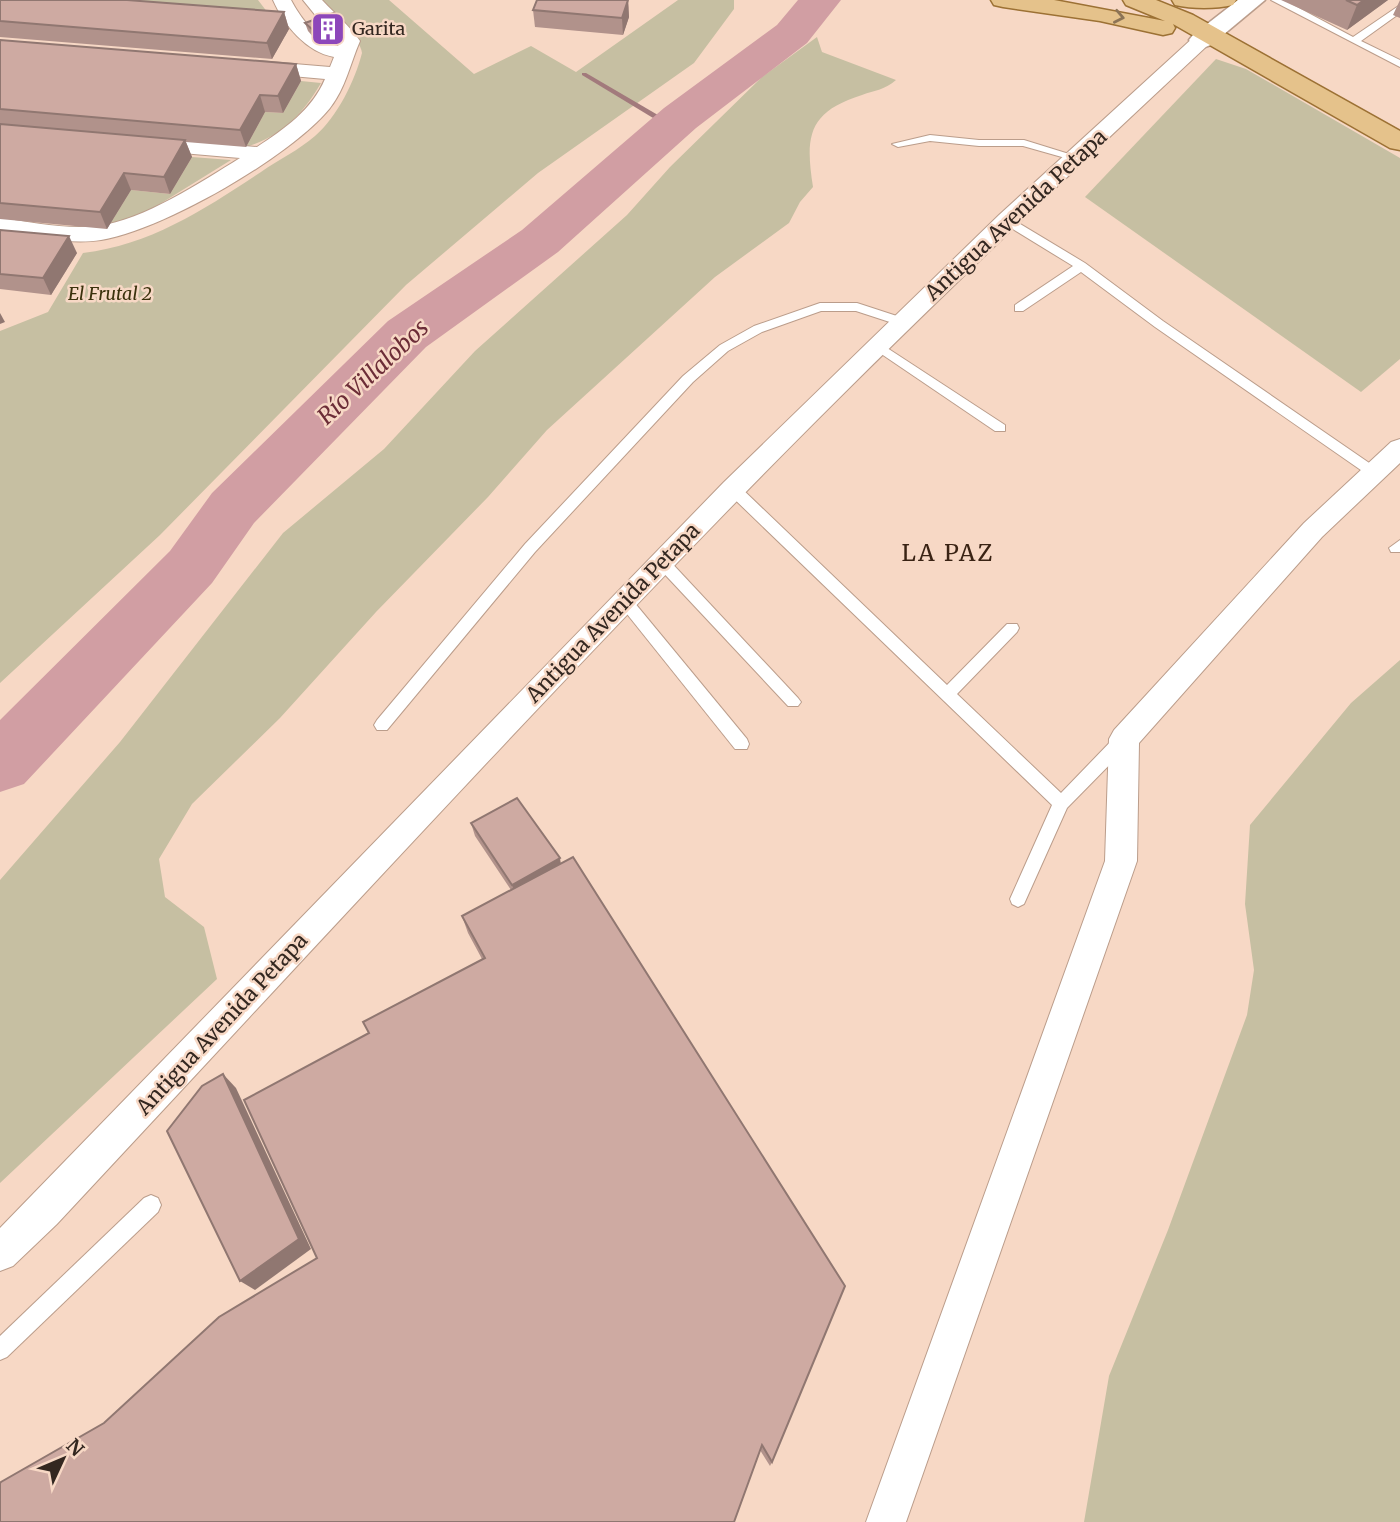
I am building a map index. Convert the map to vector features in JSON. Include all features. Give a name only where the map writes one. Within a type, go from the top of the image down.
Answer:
[{"type":"main road","points":[[1003,0],[1124,18],[1205,37]]},
{"type":"main road","points":[[1135,0],[1165,11],[1205,37],[1261,62],[1400,142]]},
{"type":"main road","points":[[1184,0],[1224,0]]},
{"type":"main road","name":"Antigua Avenida Petapa","points":[[1205,37],[1253,0]]},
{"type":"street","points":[[282,0],[286,10],[298,24],[341,63]]},
{"type":"street","points":[[0,225],[99,234],[126,226],[169,206],[263,154],[305,122],[327,96],[350,41],[327,17],[298,24]]},
{"type":"street","name":"Antigua Avenida Petapa","points":[[0,1253],[44,1211],[661,561],[1007,220],[1205,37]]},
{"type":"street","points":[[244,66],[341,63]]},
{"type":"street","points":[[124,142],[263,154]]},
{"type":"street","points":[[886,1522],[1121,861],[1124,739],[1313,530],[1400,448]]},
{"type":"lane","points":[[1276,0],[1400,64]]},
{"type":"lane","points":[[1354,41],[1400,8]]},
{"type":"lane","points":[[898,144],[930,138],[979,143],[1024,143],[1076,158]]},
{"type":"lane","points":[[1007,220],[1082,266],[1159,324],[1373,472]]},
{"type":"lane","points":[[1019,308],[1082,266]]},
{"type":"lane","points":[[382,725],[530,548],[688,379],[724,348],[758,329],[820,306],[857,307],[902,322]]},
{"type":"lane","points":[[878,346],[1000,428]]},
{"type":"lane","points":[[733,489],[1060,803]]},
{"type":"lane","points":[[661,561],[793,702]]},
{"type":"lane","points":[[624,600],[741,744]]},
{"type":"lane","points":[[947,695],[1012,628]]},
{"type":"lane","points":[[1018,899],[1060,803],[1124,739]]},
{"type":"lane","points":[[0,1350],[150,1205]]},
{"type":"green space","points":[[0,0],[258,0],[271,17]]},
{"type":"green space","name":"El Frutal 2","points":[[319,0],[389,0],[474,74],[531,46],[576,72],[678,0],[734,0],[734,9],[694,63],[538,173],[406,285],[160,535],[0,683],[0,331],[48,312],[83,253],[132,242],[198,212],[309,141],[323,128],[344,98],[362,53],[351,33]]},
{"type":"green space","points":[[817,37],[822,52],[896,80],[884,88],[830,109],[821,118],[814,128],[811,140],[813,187],[800,202],[789,223],[715,277],[547,430],[488,497],[376,612],[280,718],[192,804],[159,859],[165,897],[204,927],[217,979],[0,1183],[0,880],[120,742],[283,533],[384,449],[475,351],[627,215],[670,167],[762,77]]},
{"type":"green space","points":[[1216,59],[1246,69],[1400,158],[1400,359],[1361,392],[1085,197]]},
{"type":"green space","points":[[301,81],[321,83],[290,123],[270,137],[246,147],[265,112],[283,113]]},
{"type":"green space","points":[[192,157],[231,160],[147,212],[107,229],[131,190],[170,194]]},
{"type":"green space","points":[[1400,660],[1400,1522],[1084,1522],[1109,1376],[1168,1230],[1247,1015],[1254,970],[1245,904],[1250,825],[1351,703]]},
{"type":"building","points":[[0,0],[127,0],[284,12],[267,43],[0,21]]},
{"type":"building","points":[[537,0],[628,0],[622,18],[533,10]]},
{"type":"building","points":[[1346,0],[1364,0],[1357,5]]},
{"type":"building","points":[[334,13],[342,20],[313,30],[305,23]]},
{"type":"building","points":[[0,40],[296,64],[278,96],[260,95],[240,130],[0,109]]},
{"type":"building","points":[[0,124],[185,140],[164,177],[124,173],[100,212],[0,203]]},
{"type":"building","points":[[0,230],[69,236],[43,278],[0,274]]},
{"type":"building","points":[[517,798],[560,858],[512,885],[471,823]]},
{"type":"building","points":[[573,857],[845,1286],[772,1462],[762,1445],[734,1522],[0,1522],[1,1482],[104,1423],[219,1317],[317,1258],[244,1100],[369,1033],[363,1022],[485,958],[462,916]]},
{"type":"building","points":[[223,1074],[299,1239],[240,1281],[167,1131],[202,1086]]},
{"type":"waterway","name":"Río Villalobos","points":[[0,764],[191,567],[233,508],[407,334],[540,241],[680,118],[792,34],[820,0]]},
{"type":"waterway","points":[[584,74],[671,125]]},
{"type":"place","name":"Garita","points":[[328,29]]},
{"type":"district","name":"LA PAZ","points":[[948,553]]}]
